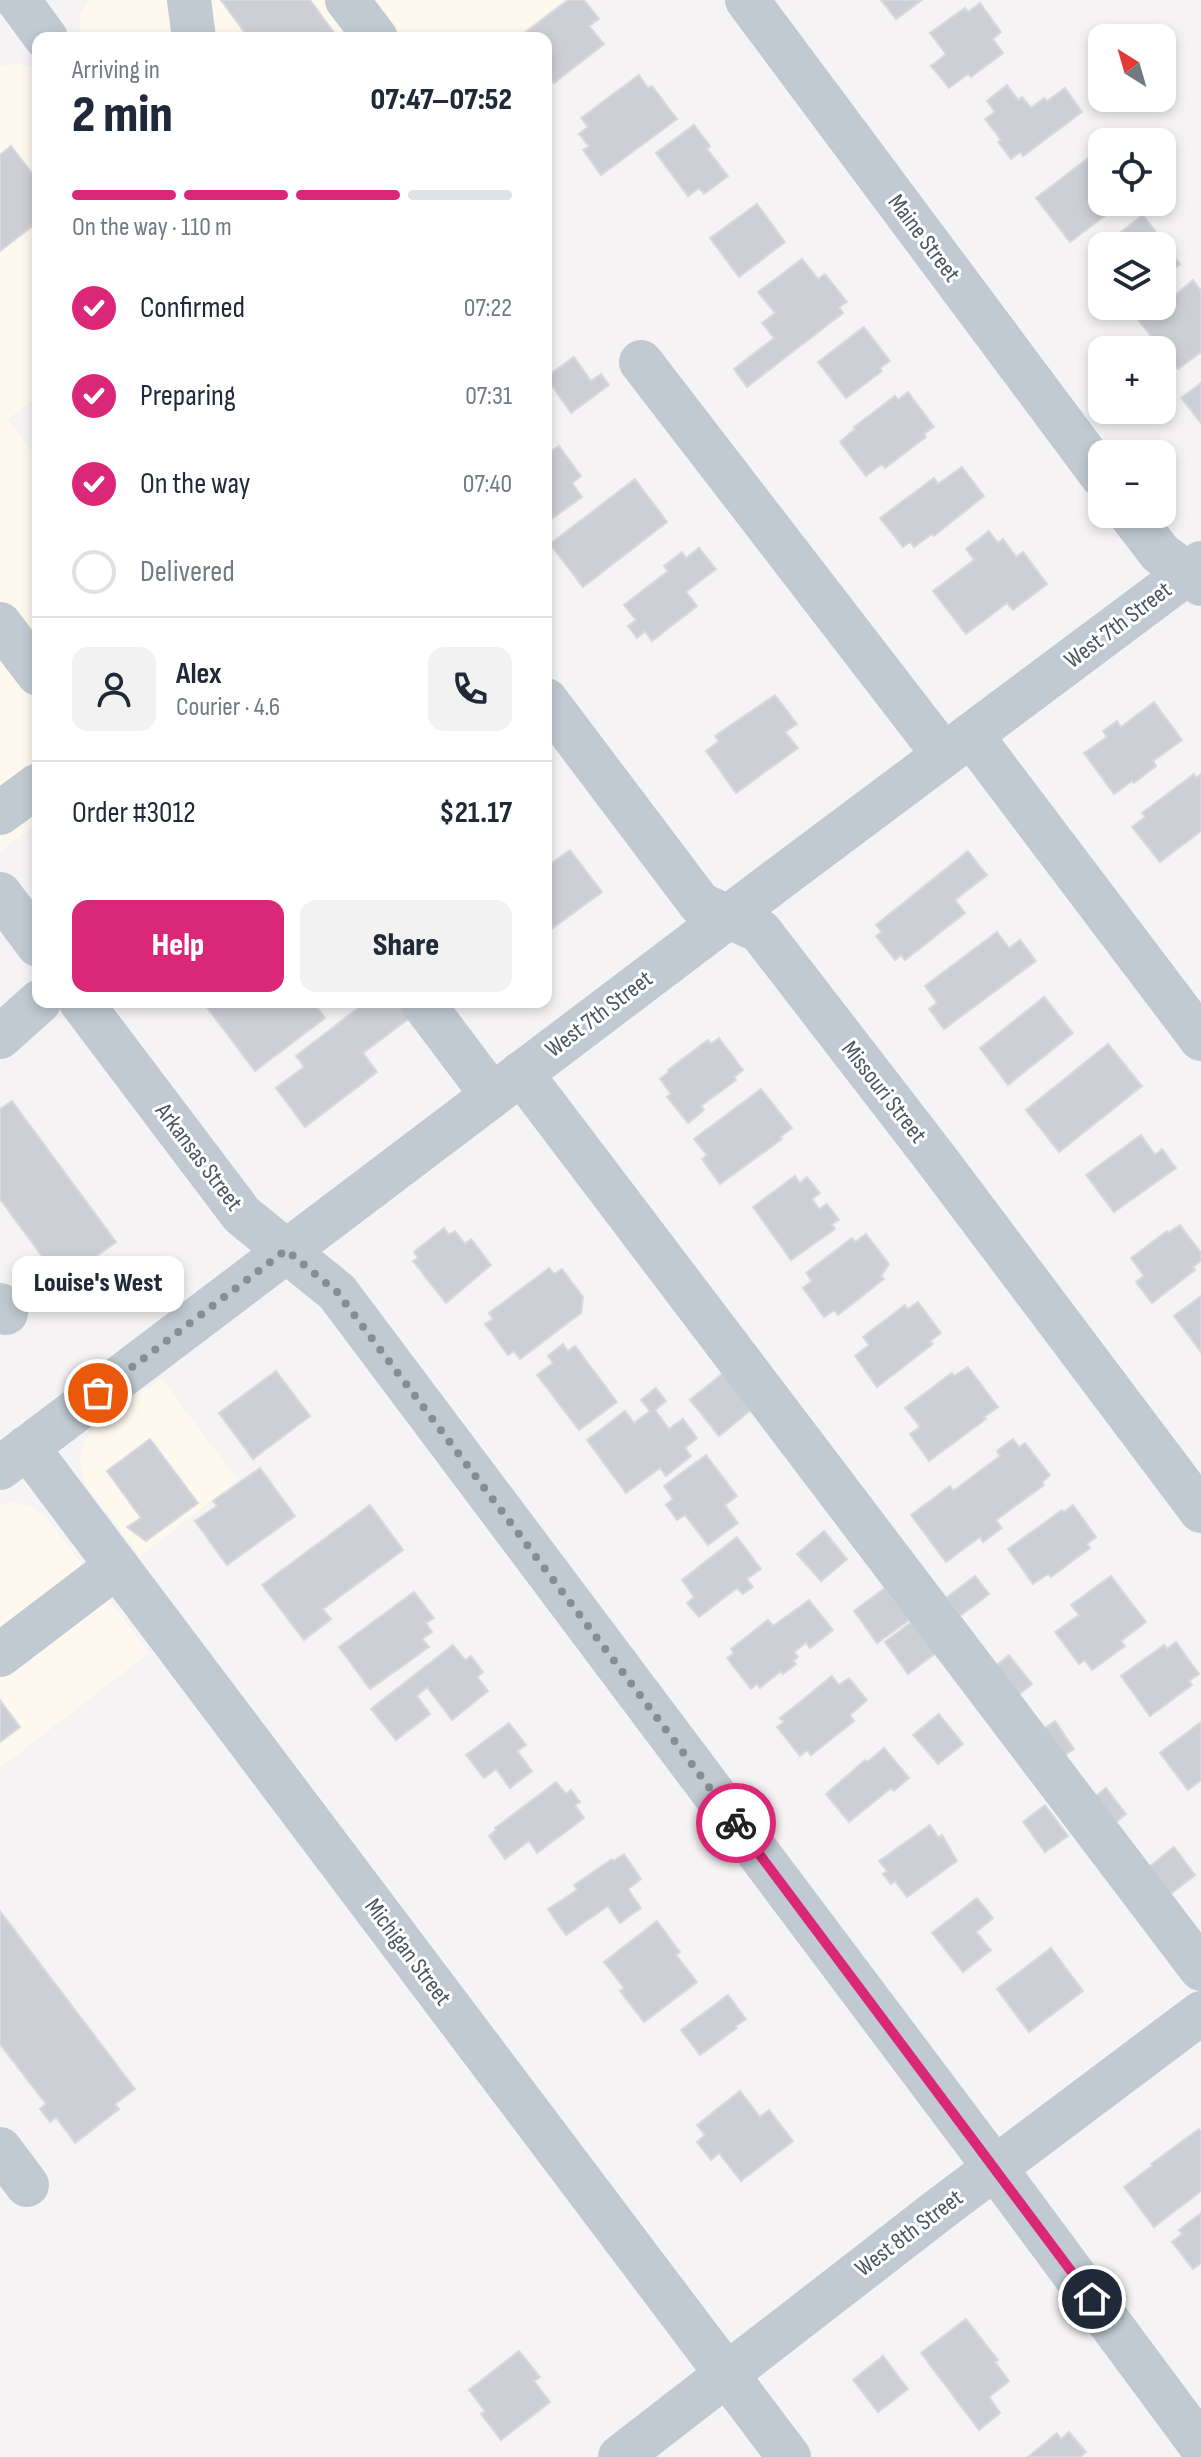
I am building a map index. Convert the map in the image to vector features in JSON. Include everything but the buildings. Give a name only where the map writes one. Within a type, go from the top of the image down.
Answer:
[{"type":"street","points":[[18,0],[42,32]]},
{"type":"street","points":[[189,0],[193,32]]},
{"type":"street","points":[[322,0],[346,32]]},
{"type":"street","points":[[347,0],[371,32]]},
{"type":"street","name":"Maine Street","points":[[747,0],[1088,457]]},
{"type":"street","points":[[641,362],[1201,1039]]},
{"type":"street","points":[[1141,528],[1160,553],[1196,573]]},
{"type":"street","name":"West 7th Street","points":[[14,1457],[957,745],[1196,573]]},
{"type":"street","points":[[0,624],[32,666]]},
{"type":"street","name":"Missouri Street","points":[[552,708],[700,904],[760,931],[1201,1511]]},
{"type":"street","points":[[0,813],[32,789]]},
{"type":"street","points":[[0,894],[32,937]]},
{"type":"street","points":[[0,1037],[32,1008]]},
{"type":"street","name":"Arkansas Street","points":[[86,1008],[242,1215],[337,1292],[1201,2446]]},
{"type":"street","points":[[428,1008],[507,1084],[1201,1969]]},
{"type":"street","name":"Michigan Street","points":[[14,1457],[117,1566],[789,2457]]},
{"type":"street","points":[[0,1655],[117,1566]]},
{"type":"street","name":"West 8th Street","points":[[620,2457],[1201,2013]]},
{"type":"street","points":[[0,2149],[27,2185]]},
{"type":"shaded area","points":[[90,0],[564,0],[522,32],[80,32],[80,15]]},
{"type":"shaded area","points":[[18,64],[32,68],[32,401],[8,419],[32,451],[32,828],[0,852],[0,66]]},
{"type":"shaded area","points":[[161,1378],[238,1480],[140,1556],[86,1485],[80,1458],[91,1432]]},
{"type":"shaded area","points":[[15,1502],[31,1506],[46,1516],[149,1653],[0,1768],[0,1505]]},
{"type":"way so far","points":[[98,1393],[286,1250],[337,1292],[736,1823]]},
{"type":"place","name":"Louise's West","points":[[98,1393]]},
{"type":"route","points":[[736,1823],[1092,2299]]}]
